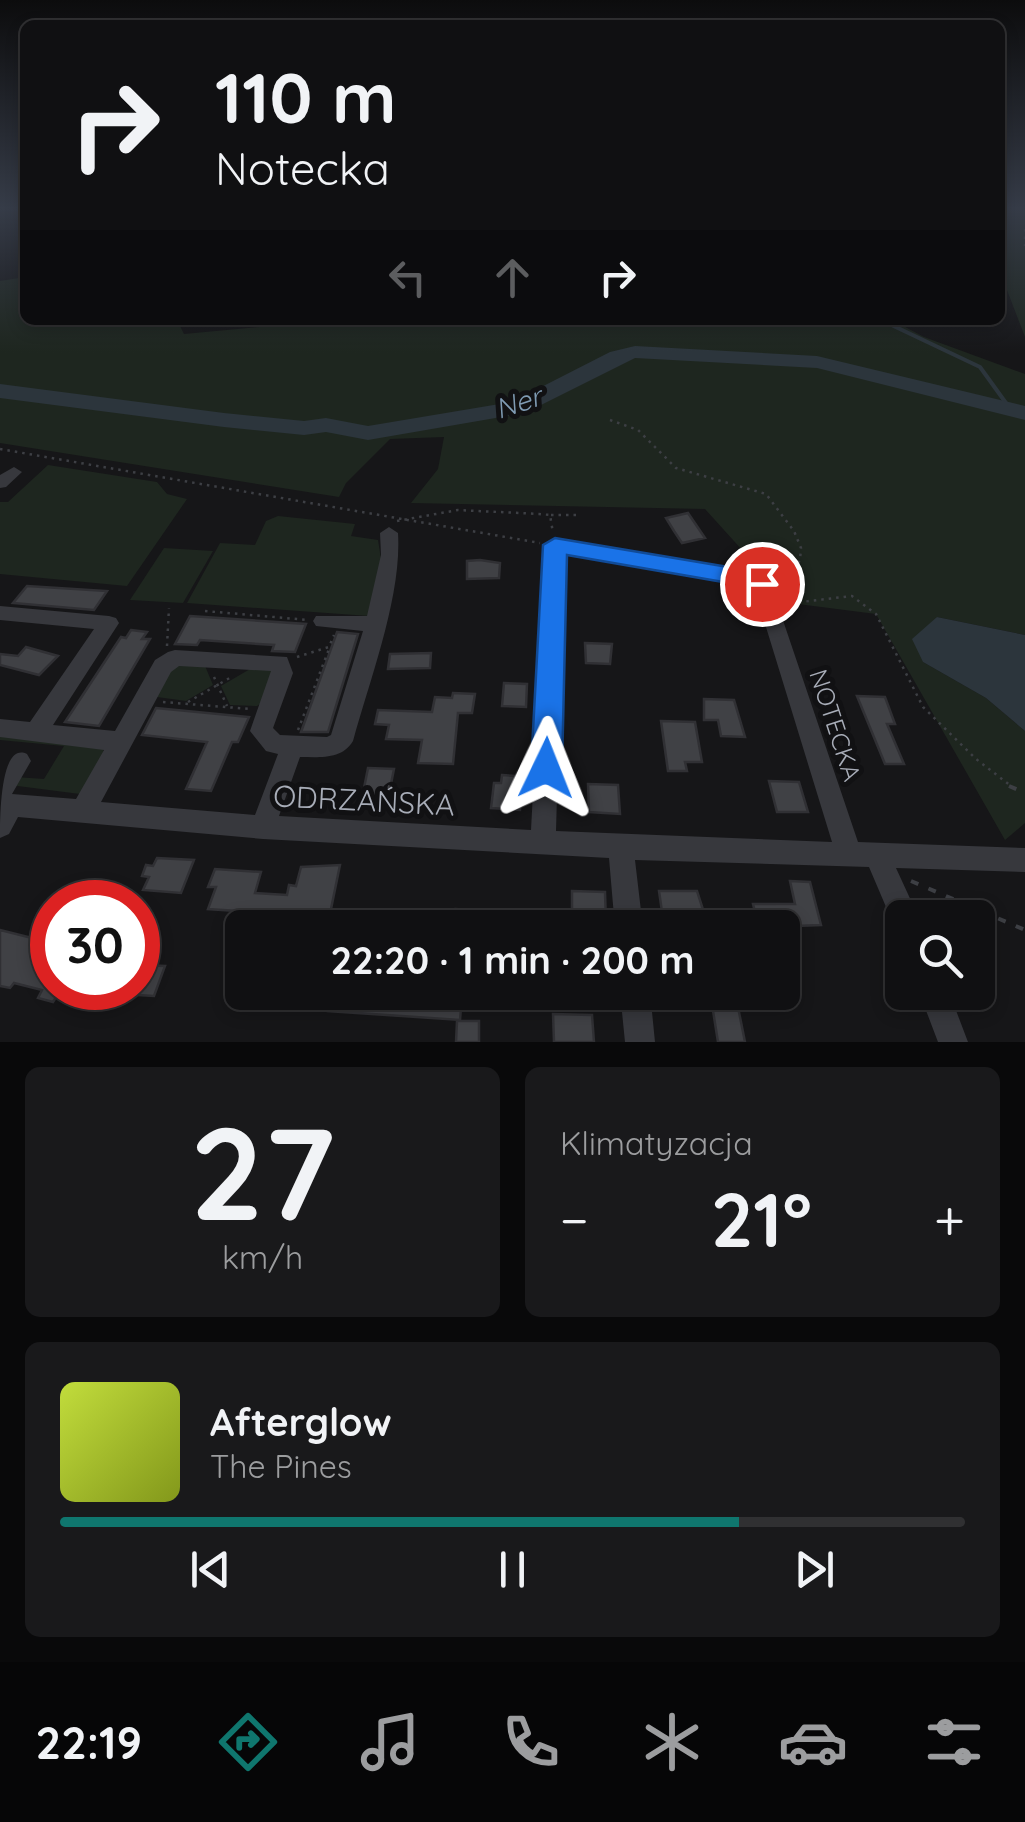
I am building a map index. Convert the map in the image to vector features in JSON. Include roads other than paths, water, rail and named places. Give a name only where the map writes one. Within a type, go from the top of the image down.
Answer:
[{"type":"street","points":[[83,810],[163,666],[175,658],[283,666],[261,726],[263,736],[274,744],[292,747],[328,748],[341,742],[375,624],[394,526]]},
{"type":"street","name":"NOTECKA","points":[[543,842],[555,545],[752,579],[762,584],[849,854]]},
{"type":"street","points":[[0,613],[109,623],[36,732]]},
{"type":"street","points":[[323,621],[375,624]]},
{"type":"street","points":[[0,728],[122,742]]},
{"type":"street","points":[[262,826],[292,747]]},
{"type":"street","points":[[3,806],[20,761]]},
{"type":"street","name":"ODRZAŃSKA","points":[[3,806],[621,847],[849,854],[882,863],[1025,860]]},
{"type":"street","points":[[621,847],[627,910]]},
{"type":"street","points":[[882,863],[897,900]]},
{"type":"street","points":[[637,1010],[640,1042]]},
{"type":"street","points":[[940,1010],[952,1042]]},
{"type":"waterway","points":[[892,325],[980,367],[1011,410]]},
{"type":"waterway","name":"Ner","points":[[0,391],[224,420],[304,428],[326,425],[368,433],[517,408],[617,356],[635,352],[817,362],[1025,413]]}]
